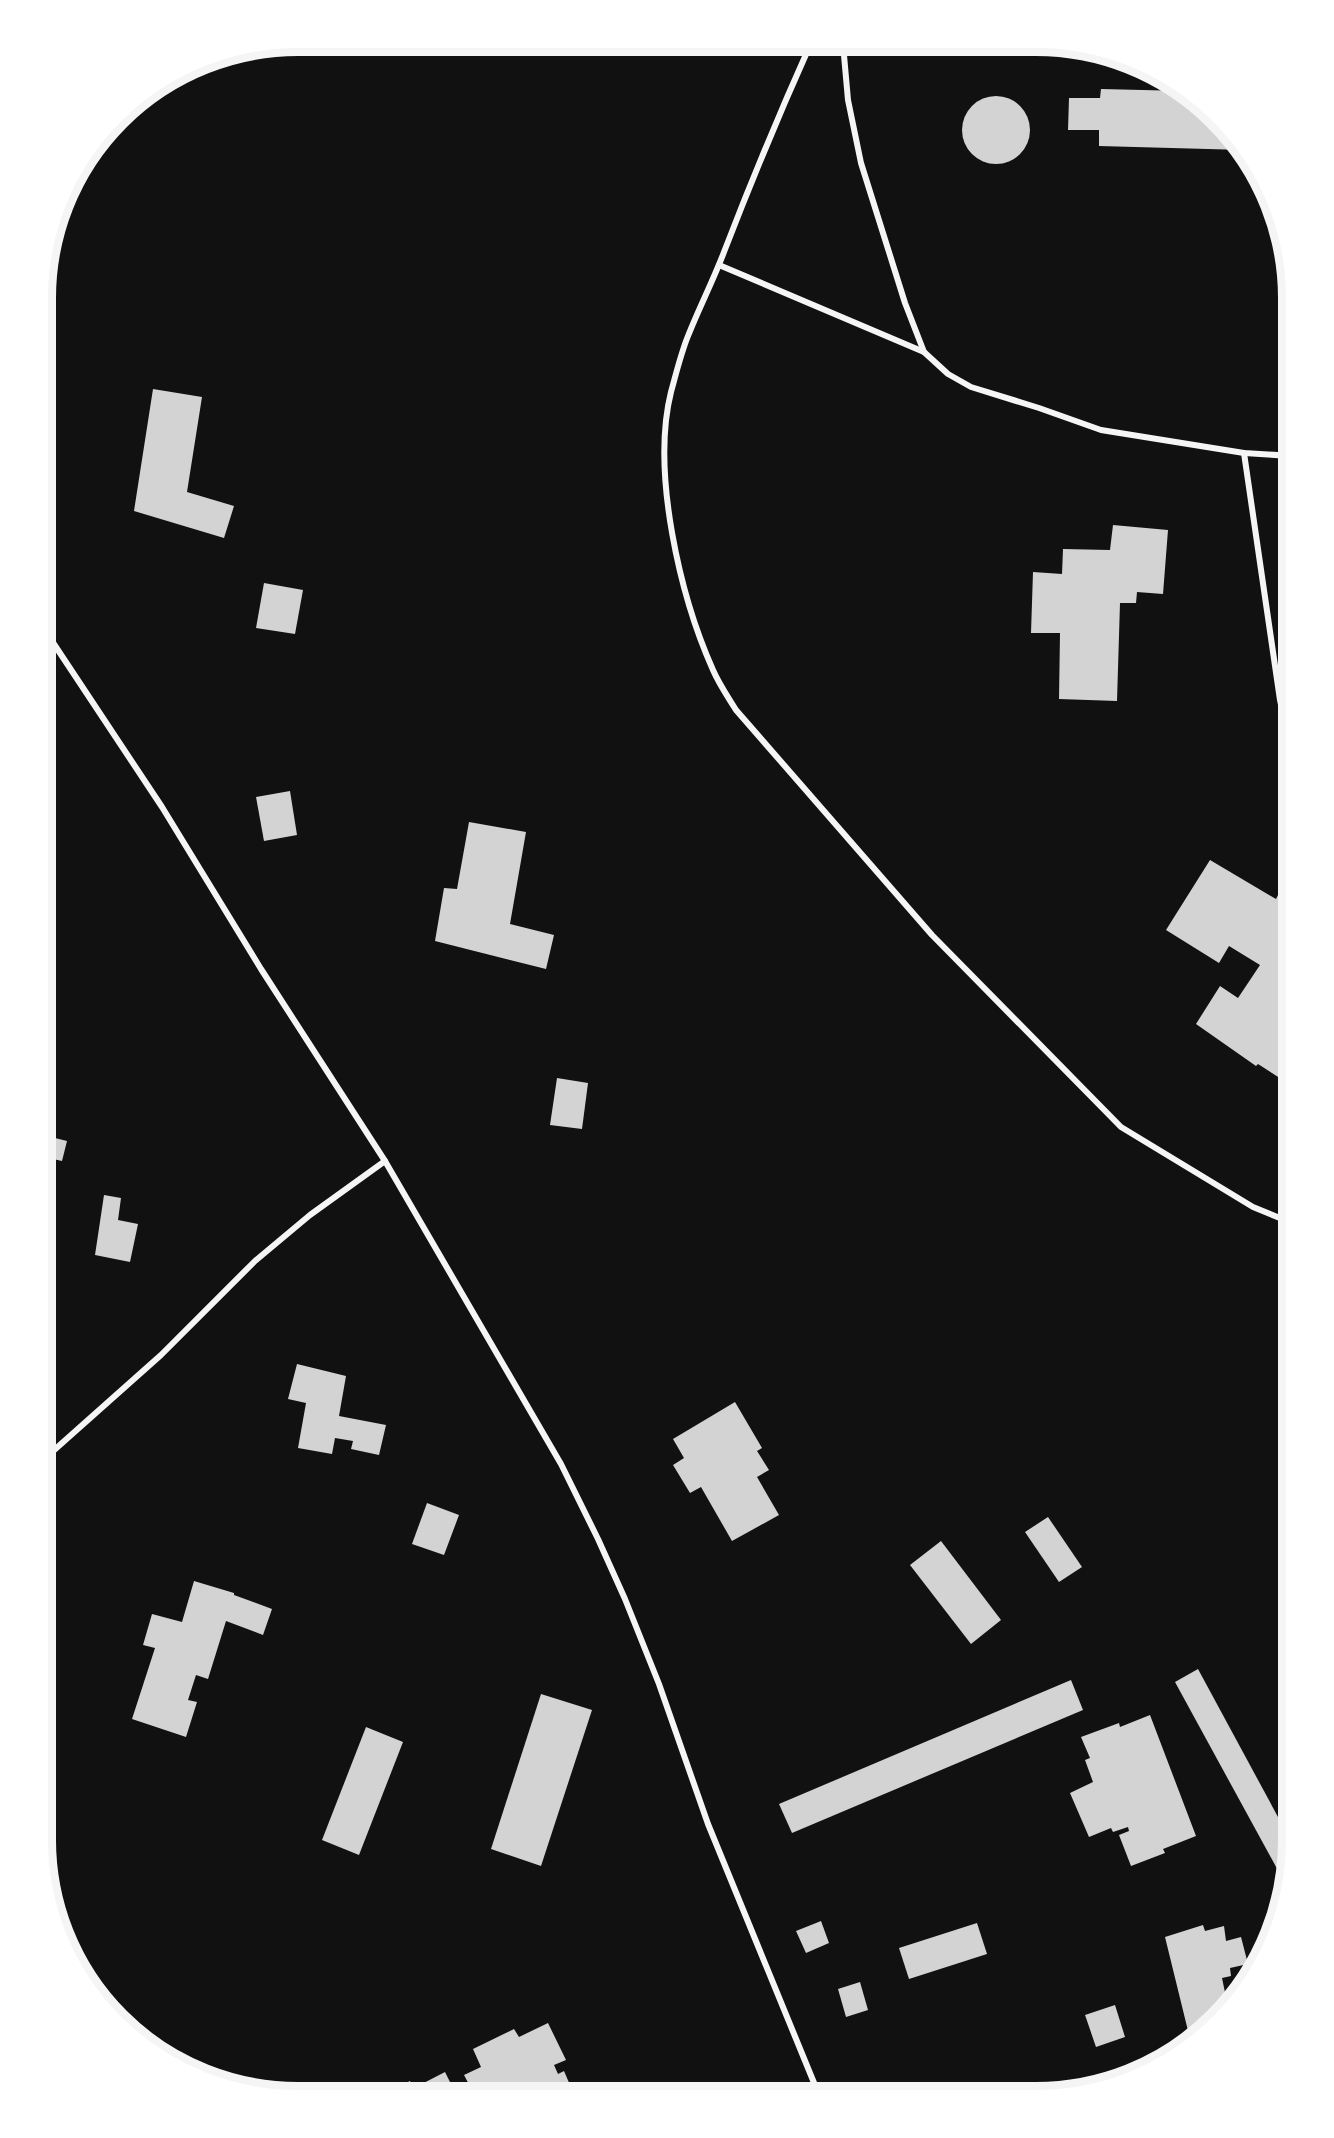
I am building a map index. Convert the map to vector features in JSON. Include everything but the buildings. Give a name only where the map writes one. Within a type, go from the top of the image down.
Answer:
[{"type":"street","points":[[807,52],[774,125],[719,265],[687,338],[670,394],[665,432],[664,488],[681,574],[696,626],[713,671],[736,710],[932,935],[1121,1127],[1252,1207],[1282,1219]]},
{"type":"street","points":[[844,52],[848,100],[861,163],[905,303],[924,352]]},
{"type":"street","points":[[719,265],[924,352],[948,374],[971,387],[1101,430],[1244,453],[1282,455]]},
{"type":"street","points":[[1244,453],[1282,710]]},
{"type":"street","points":[[52,641],[162,807],[261,969],[386,1161],[561,1464],[598,1539],[659,1684],[708,1824],[815,2086]]},
{"type":"street","points":[[52,1451],[161,1355],[255,1261],[310,1215],[386,1161]]}]
